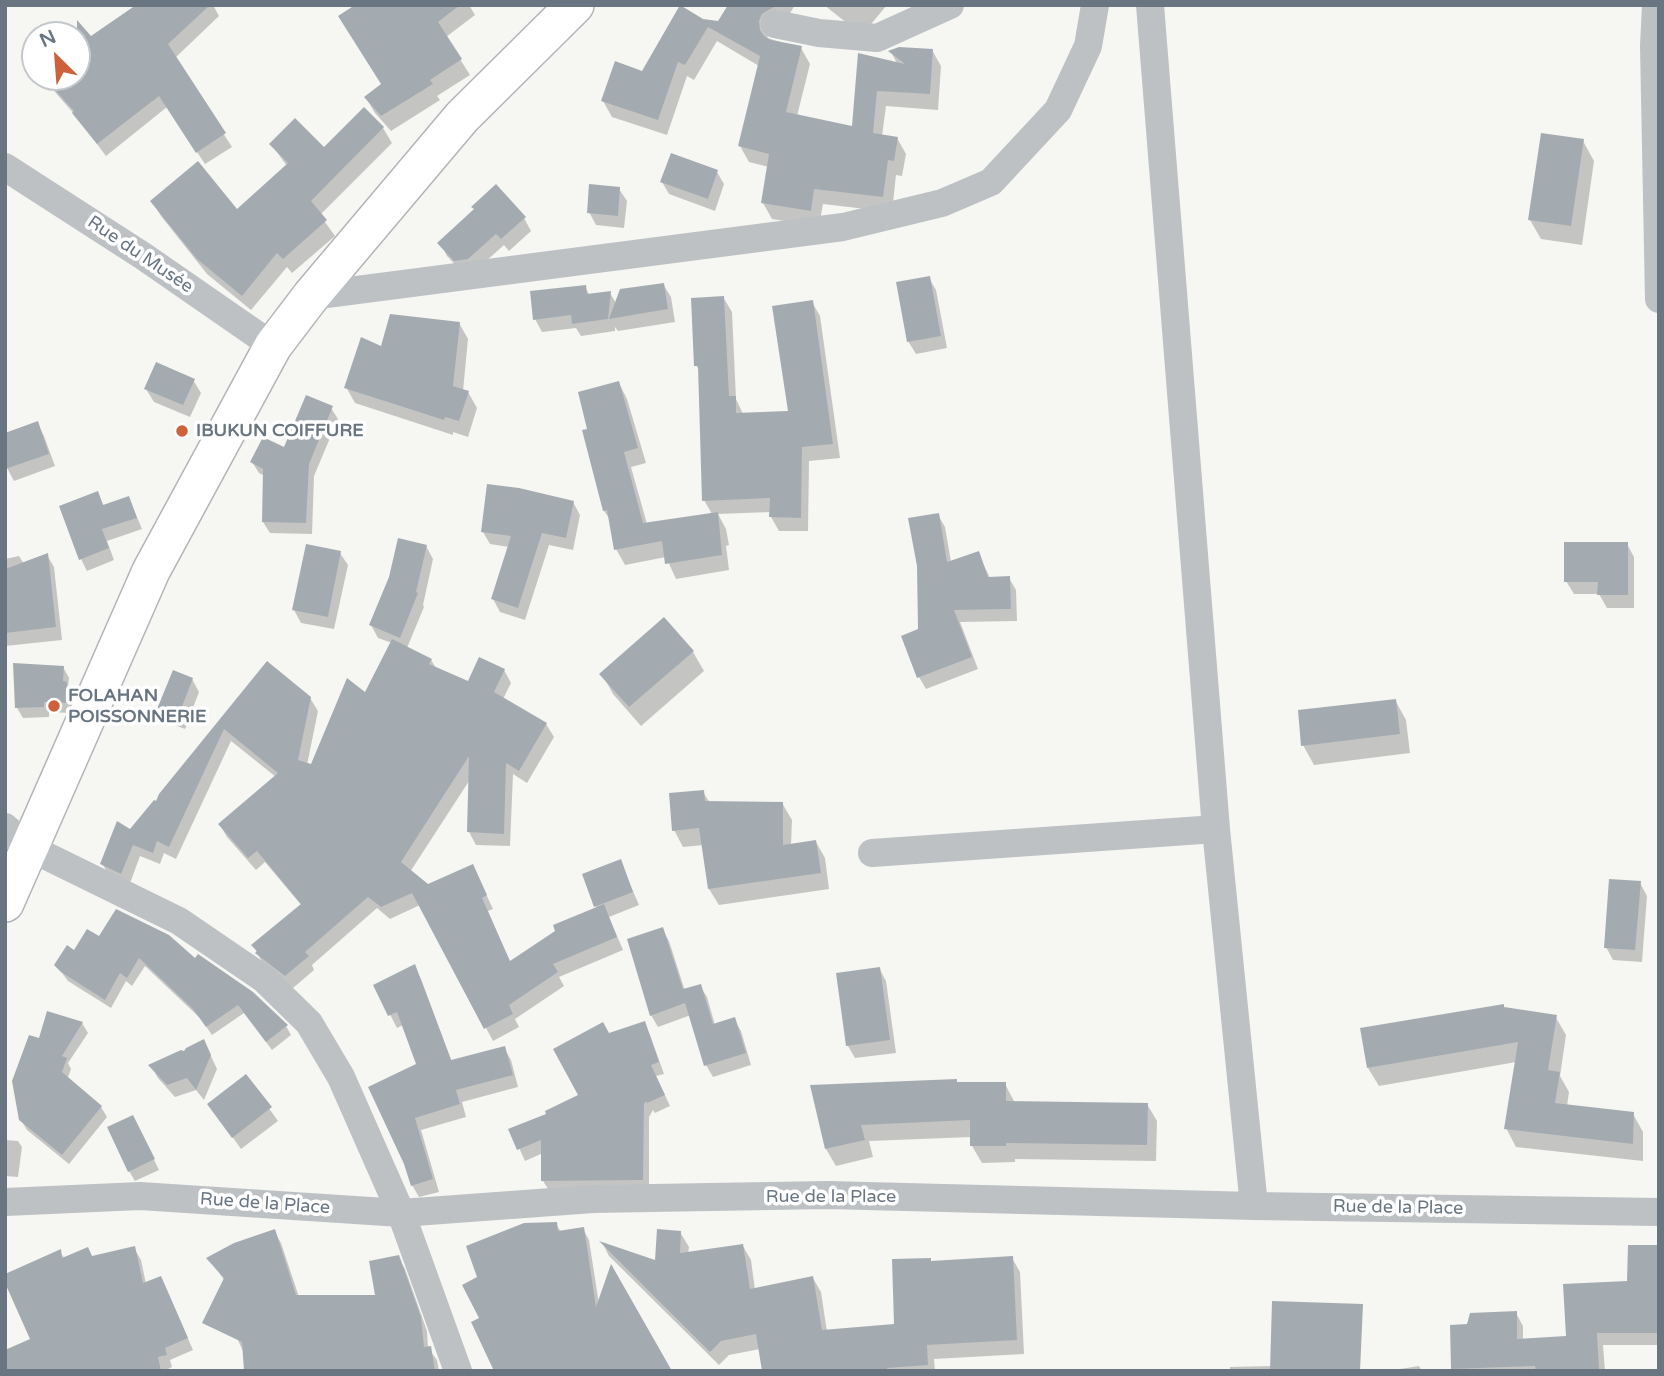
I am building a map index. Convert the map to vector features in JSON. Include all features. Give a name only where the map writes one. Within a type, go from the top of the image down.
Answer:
[{"type":"main road","points":[[5,903],[17,837],[151,571],[273,346],[311,296],[462,117],[575,5]]},
{"type":"street","points":[[775,24],[819,33],[877,38],[950,5]]},
{"type":"street","points":[[311,296],[843,228],[942,203],[991,182],[1058,110],[1088,46],[1095,5]]},
{"type":"street","points":[[1150,5],[1216,829],[1254,1206]]},
{"type":"street","points":[[1656,5],[1654,46],[1659,299]]},
{"type":"street","name":"Rue du Musée","points":[[5,167],[143,256],[273,346]]},
{"type":"street","points":[[872,853],[1216,829]]},
{"type":"street","points":[[17,837],[179,921],[264,979],[309,1023],[341,1077],[401,1213],[458,1371]]},
{"type":"street","name":"Rue de la Place","points":[[5,1202],[140,1196],[401,1213],[593,1199],[828,1195],[1254,1206],[1659,1212]]},
{"type":"building","points":[[136,5],[210,5],[168,44],[226,133],[196,153],[159,96],[97,144],[72,113],[74,111],[56,91],[91,91],[91,36]]},
{"type":"building","points":[[355,5],[460,5],[438,22],[462,59],[430,80],[433,84],[381,116],[364,97],[381,84],[338,16]]},
{"type":"building","points":[[680,5],[703,19],[718,21],[728,5],[777,5],[762,14],[759,21],[760,30],[771,40],[802,46],[786,112],[852,126],[858,53],[905,64],[888,51],[899,47],[933,49],[930,94],[877,91],[873,133],[898,137],[894,161],[888,160],[883,197],[814,189],[811,211],[761,203],[769,154],[738,146],[760,56],[708,27],[685,65],[678,62],[658,120],[601,101],[615,61],[642,71]]},
{"type":"building","points":[[364,107],[384,127],[311,201],[327,220],[283,259],[277,253],[242,296],[197,259],[150,201],[198,161],[237,209],[288,163],[269,144],[295,118],[324,147]]},
{"type":"building","points":[[1541,133],[1584,139],[1571,226],[1528,220]]},
{"type":"building","points":[[671,153],[718,170],[708,199],[660,182]]},
{"type":"building","points":[[496,184],[526,217],[501,239],[496,234],[468,259],[454,261],[437,243],[474,209],[471,207]]},
{"type":"building","points":[[589,184],[620,187],[618,216],[587,213]]},
{"type":"building","points":[[930,276],[941,336],[907,342],[896,282]]},
{"type":"building","points":[[664,283],[668,309],[609,319],[620,289]]},
{"type":"building","points":[[586,285],[587,294],[611,291],[608,319],[572,324],[571,315],[533,320],[530,291]]},
{"type":"building","points":[[724,296],[729,396],[736,396],[736,413],[788,411],[772,306],[813,300],[833,444],[802,447],[801,518],[769,517],[770,498],[702,501],[698,366],[694,366],[691,298]]},
{"type":"building","points":[[390,314],[460,322],[453,386],[469,391],[459,421],[445,417],[444,420],[344,388],[361,337],[381,346]]},
{"type":"building","points":[[156,362],[195,379],[183,405],[144,389]]},
{"type":"building","points":[[619,381],[638,448],[624,452],[643,523],[718,512],[722,555],[665,564],[662,541],[614,550],[607,510],[603,511],[582,430],[587,429],[578,392]]},
{"type":"building","points":[[306,395],[333,406],[309,464],[306,523],[262,522],[263,469],[250,462],[263,437],[284,447]]},
{"type":"building","points":[[38,421],[49,454],[5,469],[5,433]]},
{"type":"building","points":[[487,484],[519,488],[574,501],[566,538],[542,533],[518,608],[491,599],[511,536],[481,532]]},
{"type":"building","points":[[98,491],[103,505],[129,496],[137,518],[102,529],[109,548],[79,560],[59,506]]},
{"type":"building","points":[[939,513],[947,562],[979,551],[988,577],[1010,576],[1011,609],[954,610],[972,657],[917,678],[901,636],[918,629],[917,566],[908,518]]},
{"type":"building","points":[[398,538],[427,545],[416,592],[418,593],[400,638],[369,625],[389,577]]},
{"type":"building","points":[[1564,542],[1628,542],[1628,595],[1597,595],[1598,582],[1564,582]]},
{"type":"building","points":[[306,544],[341,551],[328,617],[292,610]]},
{"type":"building","points":[[48,553],[56,627],[5,633],[5,569]]},
{"type":"building","points":[[664,617],[694,651],[629,707],[599,674]]},
{"type":"building","points":[[392,639],[432,659],[429,664],[468,681],[479,657],[505,669],[494,692],[547,723],[519,771],[506,763],[504,834],[467,832],[469,756],[401,862],[428,884],[473,864],[487,895],[482,898],[510,961],[555,931],[553,925],[604,904],[617,937],[553,964],[558,972],[509,1005],[513,1014],[484,1029],[412,893],[381,907],[368,897],[305,952],[309,956],[285,976],[255,953],[257,951],[251,945],[301,904],[257,851],[248,858],[218,824],[278,773],[224,729],[169,847],[157,841],[153,853],[133,845],[121,874],[100,864],[117,821],[130,829],[154,800],[156,801],[267,661],[311,697],[298,760],[311,764],[347,678],[365,692]]},
{"type":"building","points":[[13,663],[64,666],[63,681],[67,682],[66,703],[44,702],[44,707],[15,708]]},
{"type":"building","points":[[173,670],[193,678],[178,717],[157,709]]},
{"type":"building","points":[[1396,699],[1400,734],[1301,746],[1298,710]]},
{"type":"building","points":[[704,790],[705,801],[783,802],[783,845],[816,840],[821,873],[708,889],[699,828],[672,831],[669,793]]},
{"type":"building","points":[[621,859],[633,892],[594,907],[582,874]]},
{"type":"building","points":[[1609,879],[1641,881],[1635,950],[1604,948]]},
{"type":"building","points":[[116,909],[169,935],[195,958],[198,954],[253,992],[288,1025],[266,1042],[238,1005],[206,1027],[193,1009],[139,958],[127,978],[120,973],[105,1000],[61,972],[54,965],[67,945],[74,950],[87,929],[99,936]]},
{"type":"building","points":[[663,927],[683,989],[701,984],[713,1024],[735,1017],[746,1053],[704,1066],[685,1003],[650,1016],[627,939]]},
{"type":"building","points":[[415,964],[451,1060],[505,1046],[513,1075],[456,1090],[460,1104],[415,1118],[433,1179],[411,1186],[404,1164],[368,1087],[416,1064],[397,1012],[388,1016],[373,985]]},
{"type":"building","points":[[880,967],[890,1040],[846,1046],[836,973]]},
{"type":"building","points":[[1504,1004],[1504,1007],[1557,1015],[1548,1070],[1560,1072],[1555,1103],[1634,1112],[1633,1144],[1504,1129],[1518,1042],[1367,1068],[1360,1028]]},
{"type":"building","points":[[47,1011],[83,1022],[62,1056],[67,1058],[62,1072],[102,1106],[62,1155],[19,1120],[12,1081],[29,1035],[39,1038]]},
{"type":"building","points":[[645,1021],[659,1062],[651,1065],[665,1095],[644,1104],[643,1180],[541,1181],[541,1140],[517,1150],[508,1129],[546,1114],[545,1111],[578,1095],[553,1049],[603,1022],[609,1033]]},
{"type":"building","points":[[204,1039],[211,1055],[196,1090],[187,1078],[167,1085],[148,1065],[184,1051]]},
{"type":"building","points":[[246,1074],[272,1107],[232,1138],[207,1104]]},
{"type":"building","points":[[957,1079],[957,1082],[1006,1082],[1006,1101],[1148,1103],[1147,1145],[1006,1143],[1006,1146],[970,1146],[970,1120],[861,1125],[865,1140],[825,1149],[810,1085]]},
{"type":"building","points":[[133,1115],[155,1159],[128,1172],[107,1127]]},
{"type":"building","points":[[557,1222],[558,1231],[584,1227],[596,1307],[611,1264],[672,1371],[494,1371],[471,1322],[479,1318],[462,1285],[477,1277],[466,1246],[524,1223]]},
{"type":"building","points":[[275,1229],[296,1295],[375,1295],[369,1261],[399,1255],[421,1317],[424,1347],[431,1346],[435,1371],[244,1371],[242,1342],[202,1323],[224,1278],[206,1258],[234,1243]]},
{"type":"building","points":[[657,1229],[681,1231],[680,1253],[743,1244],[750,1289],[813,1276],[822,1330],[894,1324],[892,1259],[931,1258],[931,1261],[1013,1256],[1017,1340],[927,1345],[928,1365],[887,1368],[888,1371],[762,1371],[756,1334],[721,1341],[710,1352],[599,1241],[655,1260]]},
{"type":"building","points":[[1628,1245],[1659,1245],[1658,1333],[1597,1333],[1599,1369],[1536,1371],[1535,1366],[1451,1369],[1450,1325],[1467,1324],[1470,1313],[1517,1311],[1517,1339],[1566,1336],[1563,1284],[1627,1281]]},
{"type":"building","points":[[135,1246],[143,1283],[161,1276],[188,1338],[165,1348],[167,1355],[158,1357],[161,1371],[5,1371],[5,1350],[30,1339],[5,1283],[5,1274],[61,1249],[62,1258],[88,1247],[92,1256]]},
{"type":"building","points":[[1272,1301],[1363,1304],[1360,1371],[1270,1371]]},
{"type":"place","name":"IBUKUN COIFFURE","points":[[182,431]]},
{"type":"place","name":"FOLAHAN POISSONNERIE","points":[[54,706]]}]
